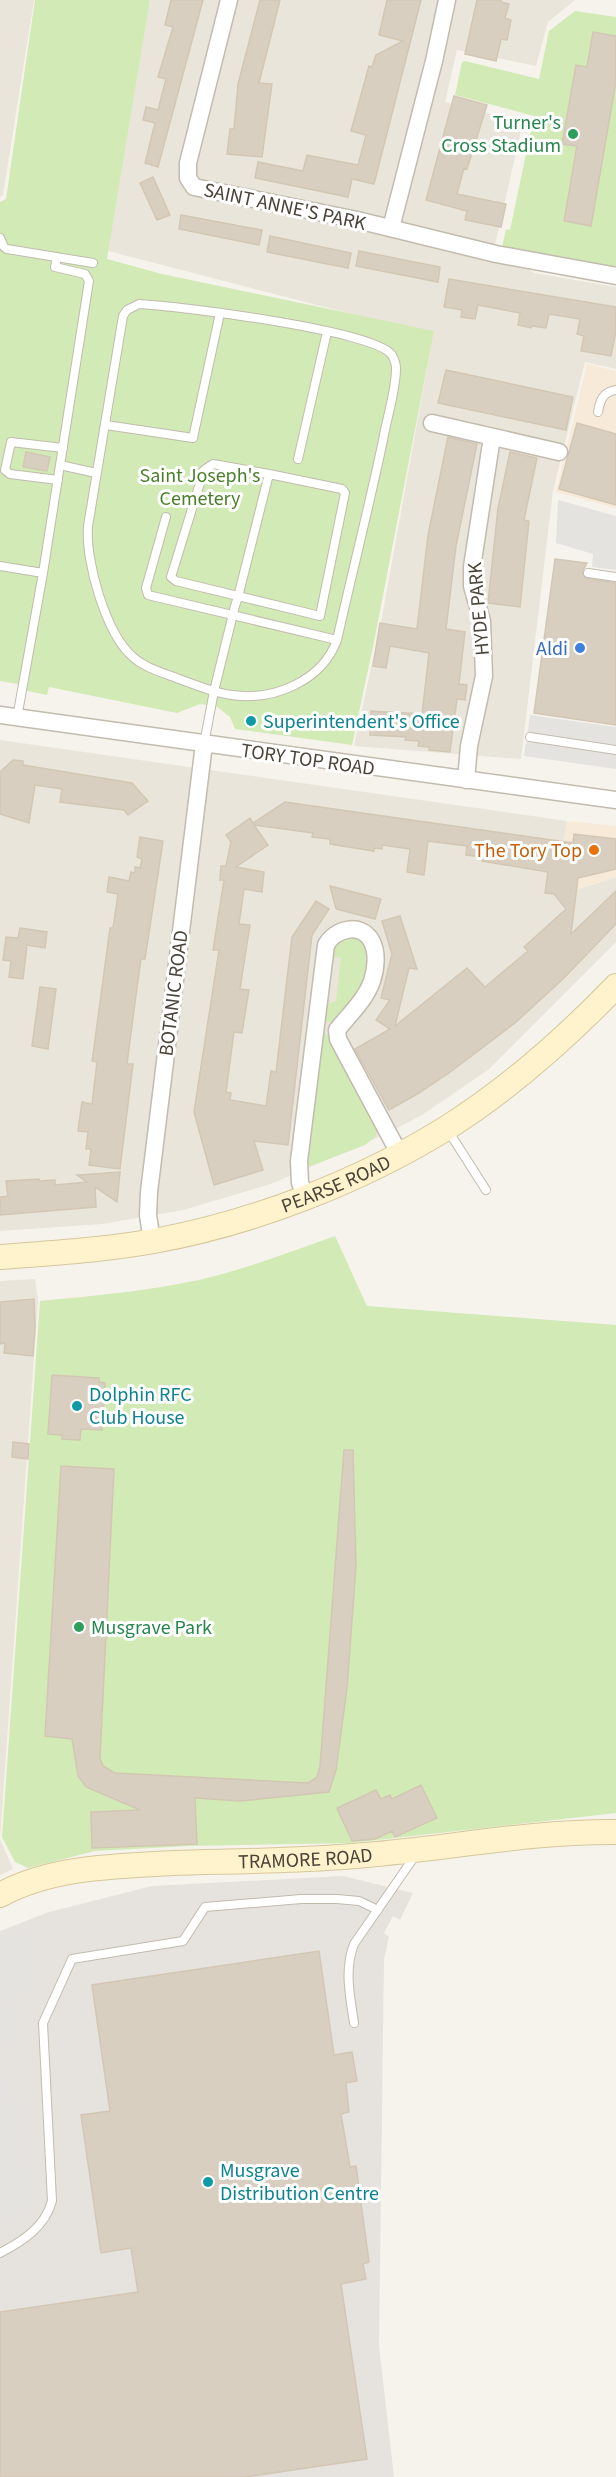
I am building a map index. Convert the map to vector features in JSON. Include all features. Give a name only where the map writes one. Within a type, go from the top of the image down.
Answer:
[{"type":"street","name":"SAINT ANNE'S PARK","points":[[230,0],[194,138],[188,174],[190,183],[194,187],[391,228],[497,254],[616,276]]},
{"type":"street","name":"SAINT ANNE'S PARK","points":[[391,228],[432,72],[447,0]]},
{"type":"street","points":[[432,423],[559,452]]},
{"type":"street","name":"HYDE PARK","points":[[466,780],[470,746],[484,676],[483,621],[472,586],[472,567],[492,437]]},
{"type":"street","name":"TORY TOP ROAD","points":[[0,715],[616,800]]},
{"type":"street","name":"BOTANIC ROAD","points":[[152,1242],[148,1215],[149,1192],[204,744]]},
{"type":"street","points":[[306,1196],[300,1183],[299,1161],[326,945],[340,930],[359,931],[371,940],[375,948],[375,970],[372,983],[365,995],[337,1030]]},
{"type":"street","name":"PEARSE ROAD","points":[[0,1257],[152,1242],[230,1224],[306,1196],[400,1155],[447,1128],[526,1069],[616,986]]},
{"type":"street","points":[[316,1028],[337,1030]]},
{"type":"street","points":[[337,1030],[341,1047],[400,1155]]},
{"type":"street","name":"TRAMORE ROAD","points":[[0,1895],[31,1882],[100,1868],[329,1857],[572,1832],[616,1832]]},
{"type":"lane","points":[[0,238],[3,247],[7,249],[93,263]]},
{"type":"lane","points":[[17,718],[43,573],[88,281],[85,274],[55,267],[57,256]]},
{"type":"lane","points":[[140,303],[220,313],[327,332],[384,348],[392,356],[396,370],[368,510],[334,649],[322,666],[296,685],[269,693],[245,696],[213,691],[155,669],[134,658],[113,632],[87,551],[88,526],[96,472],[106,425],[123,316],[127,310],[140,303]]},
{"type":"lane","points":[[106,425],[194,438],[220,313]]},
{"type":"lane","points":[[298,459],[327,332]]},
{"type":"lane","points":[[598,412],[601,398],[610,391],[616,390]]},
{"type":"lane","points":[[58,480],[10,474],[5,470],[11,442],[63,448]]},
{"type":"lane","points":[[213,464],[269,474],[342,489],[345,493],[320,616],[176,581],[170,574],[204,470],[213,464]]},
{"type":"lane","points":[[60,465],[96,472]]},
{"type":"lane","points":[[204,744],[213,691],[269,474]]},
{"type":"lane","points":[[166,517],[146,588],[148,595],[337,640]]},
{"type":"lane","points":[[0,566],[43,573]]},
{"type":"lane","points":[[588,573],[616,577]]},
{"type":"lane","points":[[530,737],[616,750]]},
{"type":"lane","points":[[447,1128],[486,1190]]},
{"type":"lane","points":[[354,2023],[348,1958],[362,1930],[420,1849]]},
{"type":"lane","points":[[0,2253],[38,2228],[48,2216],[52,2201],[43,2023],[72,1959],[183,1941],[205,1907],[301,1899],[337,1899],[359,1901],[378,1910]]},
{"type":"shaded area","points":[[0,0],[34,0],[3,195],[0,197]]},
{"type":"shaded area","points":[[150,0],[575,0],[548,22],[536,66],[457,50],[445,102],[523,122],[495,245],[534,273],[616,287],[616,369],[585,362],[553,491],[521,759],[354,746],[382,617],[433,335],[108,251]]},
{"type":"shaded area","points":[[587,364],[616,371],[616,508],[556,492]]},
{"type":"shaded area","points":[[558,500],[616,516],[616,570],[592,567],[593,554],[556,543]]},
{"type":"shaded area","points":[[530,715],[616,727],[616,769],[524,756]]},
{"type":"shaded area","points":[[0,740],[567,821],[557,889],[566,893],[616,877],[616,942],[488,1070],[422,1115],[386,1134],[271,1184],[183,1210],[102,1224],[0,1231]]},
{"type":"shaded area","points":[[567,821],[616,826],[616,877],[566,893],[557,889]]},
{"type":"shaded area","points":[[35,1279],[38,1301],[0,1839],[0,1281]]},
{"type":"shaded area","points":[[0,1839],[13,1869],[0,1875]]},
{"type":"shaded area","points":[[343,1876],[413,1893],[400,1920],[393,1916],[384,1933],[389,1937],[384,1959],[379,2346],[394,2477],[0,2477],[0,1931],[49,1912],[152,1886]]},
{"type":"shaded area","points":[[31,1926],[36,1989],[14,2000],[22,2042],[1,2044],[10,2103],[30,2101],[32,2208],[0,2231],[0,1939]]},
{"type":"green space","name":"Saint Joseph's Cemetery","points":[[35,0],[150,0],[107,259],[162,274],[434,331],[352,745],[235,729],[230,717],[216,706],[200,704],[177,713],[49,687],[47,695],[18,689],[18,684],[0,681],[0,202],[6,199]]},
{"type":"green space","name":"Turner's Cross Stadium","points":[[575,11],[616,17],[616,268],[502,248],[506,229],[510,230],[534,116],[455,95],[462,62],[465,61],[539,79],[549,31]]},
{"type":"green space","points":[[341,937],[356,937],[368,945],[368,981],[334,1022],[327,1022],[323,1018],[324,1005],[336,1001],[341,957],[330,959],[330,949]]},
{"type":"green space","points":[[329,1035],[378,1129],[375,1137],[365,1145],[311,1166],[304,1162],[321,1036]]},
{"type":"green space","points":[[335,1236],[367,1306],[616,1325],[616,1813],[351,1843],[190,1846],[95,1851],[28,1868],[15,1862],[2,1837],[40,1301],[140,1290],[199,1280]]},
{"type":"building","points":[[171,0],[203,0],[158,167],[145,163],[155,123],[143,120],[146,107],[158,110],[166,79],[158,77],[173,27],[165,25]]},
{"type":"building","points":[[260,0],[280,0],[259,83],[272,84],[262,157],[227,154],[230,129],[234,129],[238,84]]},
{"type":"building","points":[[387,0],[421,0],[374,184],[352,179],[348,197],[255,178],[258,162],[303,171],[307,155],[358,165],[366,135],[351,131],[369,66],[372,67],[376,55],[403,41],[379,35]]},
{"type":"building","points":[[477,0],[501,0],[509,4],[505,18],[511,20],[507,40],[501,39],[496,61],[465,54]]},
{"type":"building","points":[[593,32],[616,36],[616,81],[591,226],[564,221],[577,146],[562,144],[576,65],[587,67]]},
{"type":"building","points":[[454,96],[487,105],[457,194],[506,204],[501,227],[465,220],[467,211],[426,200]]},
{"type":"building","points":[[153,177],[170,215],[157,220],[140,183]]},
{"type":"building","points":[[181,215],[262,230],[259,245],[179,229]]},
{"type":"building","points":[[270,236],[351,253],[348,268],[267,252]]},
{"type":"building","points":[[359,251],[440,267],[438,282],[356,266]]},
{"type":"building","points":[[449,279],[616,307],[616,331],[611,356],[581,351],[584,336],[577,334],[580,319],[549,314],[546,328],[532,326],[531,328],[518,325],[520,313],[478,305],[475,319],[461,317],[462,310],[444,307]]},
{"type":"building","points":[[446,370],[573,397],[566,430],[438,403]]},
{"type":"building","points":[[577,423],[616,434],[616,505],[559,489]]},
{"type":"building","points":[[448,437],[477,444],[456,546],[446,629],[465,632],[459,684],[467,685],[465,700],[457,699],[450,752],[429,750],[429,747],[418,746],[419,741],[405,740],[406,737],[370,735],[371,711],[422,714],[429,653],[390,646],[386,668],[373,666],[380,623],[417,629],[428,535]]},
{"type":"building","points":[[26,452],[50,457],[47,471],[23,467]]},
{"type":"building","points":[[510,452],[537,458],[524,520],[529,521],[520,607],[488,603],[498,508]]},
{"type":"building","name":"Aldi","points":[[555,559],[587,563],[582,572],[585,578],[616,583],[616,725],[534,713]]},
{"type":"building","points":[[13,760],[23,761],[23,765],[132,783],[148,801],[128,815],[124,810],[60,802],[62,789],[35,785],[29,823],[0,814],[0,772]]},
{"type":"building","points":[[285,802],[573,843],[574,834],[616,839],[616,869],[578,878],[571,934],[616,891],[616,924],[563,979],[515,1023],[449,1073],[389,1110],[355,1049],[390,1029],[376,1020],[390,1000],[381,998],[392,954],[382,921],[400,916],[417,969],[409,968],[395,1026],[467,968],[485,987],[528,951],[524,947],[566,909],[554,894],[545,893],[548,872],[482,861],[482,857],[466,855],[467,846],[428,841],[424,875],[407,872],[410,849],[382,845],[382,849],[374,848],[374,851],[330,844],[330,839],[312,837],[313,833],[254,825],[268,845],[236,867],[264,872],[262,892],[244,889],[239,924],[250,925],[240,989],[249,990],[242,1033],[234,1032],[226,1092],[231,1093],[230,1100],[266,1106],[271,1071],[276,1072],[292,937],[316,901],[329,909],[312,935],[288,1145],[254,1141],[263,1170],[214,1185],[194,1112],[219,950],[213,950],[224,880],[220,880],[221,866],[226,866],[231,842],[226,835],[250,818],[253,823]]},
{"type":"building","points":[[140,837],[163,841],[145,959],[141,959],[136,995],[127,1064],[133,1064],[120,1169],[89,1165],[91,1149],[86,1149],[88,1132],[78,1131],[82,1102],[92,1104],[97,1062],[92,1061],[110,928],[113,928],[118,894],[107,892],[109,877],[129,881],[131,872],[135,873],[135,867],[140,868],[142,859],[137,857]]},
{"type":"building","points":[[330,886],[381,899],[375,919],[336,909]]},
{"type":"building","points":[[20,928],[47,932],[45,948],[27,945],[23,979],[9,977],[11,961],[3,960],[6,937],[18,938]]},
{"type":"building","points":[[40,987],[56,989],[48,1049],[32,1046]]},
{"type":"building","points":[[120,1172],[117,1202],[95,1187],[96,1207],[0,1215],[0,1197],[8,1196],[6,1181],[55,1180],[55,1185],[87,1182],[77,1175]]},
{"type":"building","points":[[34,1299],[33,1356],[4,1353],[5,1343],[0,1344],[0,1302]]},
{"type":"building","name":"Dolphin RFC Club House","points":[[52,1375],[99,1378],[99,1382],[105,1383],[102,1430],[81,1429],[80,1440],[62,1439],[62,1435],[48,1434]]},
{"type":"building","points":[[13,1442],[29,1444],[28,1459],[12,1457]]},
{"type":"building","name":"Musgrave Park","points":[[344,1450],[353,1450],[356,1566],[347,1688],[336,1770],[329,1792],[240,1801],[195,1798],[197,1844],[92,1848],[91,1812],[140,1810],[86,1787],[78,1776],[72,1739],[45,1736],[61,1466],[114,1469],[100,1758],[103,1766],[115,1773],[308,1783],[317,1777],[320,1766]]},
{"type":"building","points":[[421,1785],[437,1818],[395,1837],[392,1831],[375,1839],[352,1841],[337,1808],[376,1790],[381,1799],[390,1795],[392,1799]]},
{"type":"building","name":"Musgrave Distribution Centre","points":[[319,1951],[334,2055],[352,2052],[357,2081],[346,2083],[349,2112],[341,2114],[350,2167],[356,2166],[369,2262],[363,2264],[366,2279],[341,2284],[367,2459],[245,2477],[0,2477],[0,2312],[138,2292],[131,2248],[101,2253],[81,2115],[110,2111],[92,1985]]},
{"type":"place","name":"Turner's Cross Stadium","points":[[573,134]]},
{"type":"place","name":"Aldi","points":[[580,648]]},
{"type":"place","name":"Superintendent's Office","points":[[251,721]]},
{"type":"place","name":"The Tory Top","points":[[594,850]]},
{"type":"place","name":"Dolphin RFC Club House","points":[[77,1406]]},
{"type":"place","name":"Musgrave Park","points":[[79,1627]]},
{"type":"place","name":"Musgrave Distribution Centre","points":[[208,2182]]}]
